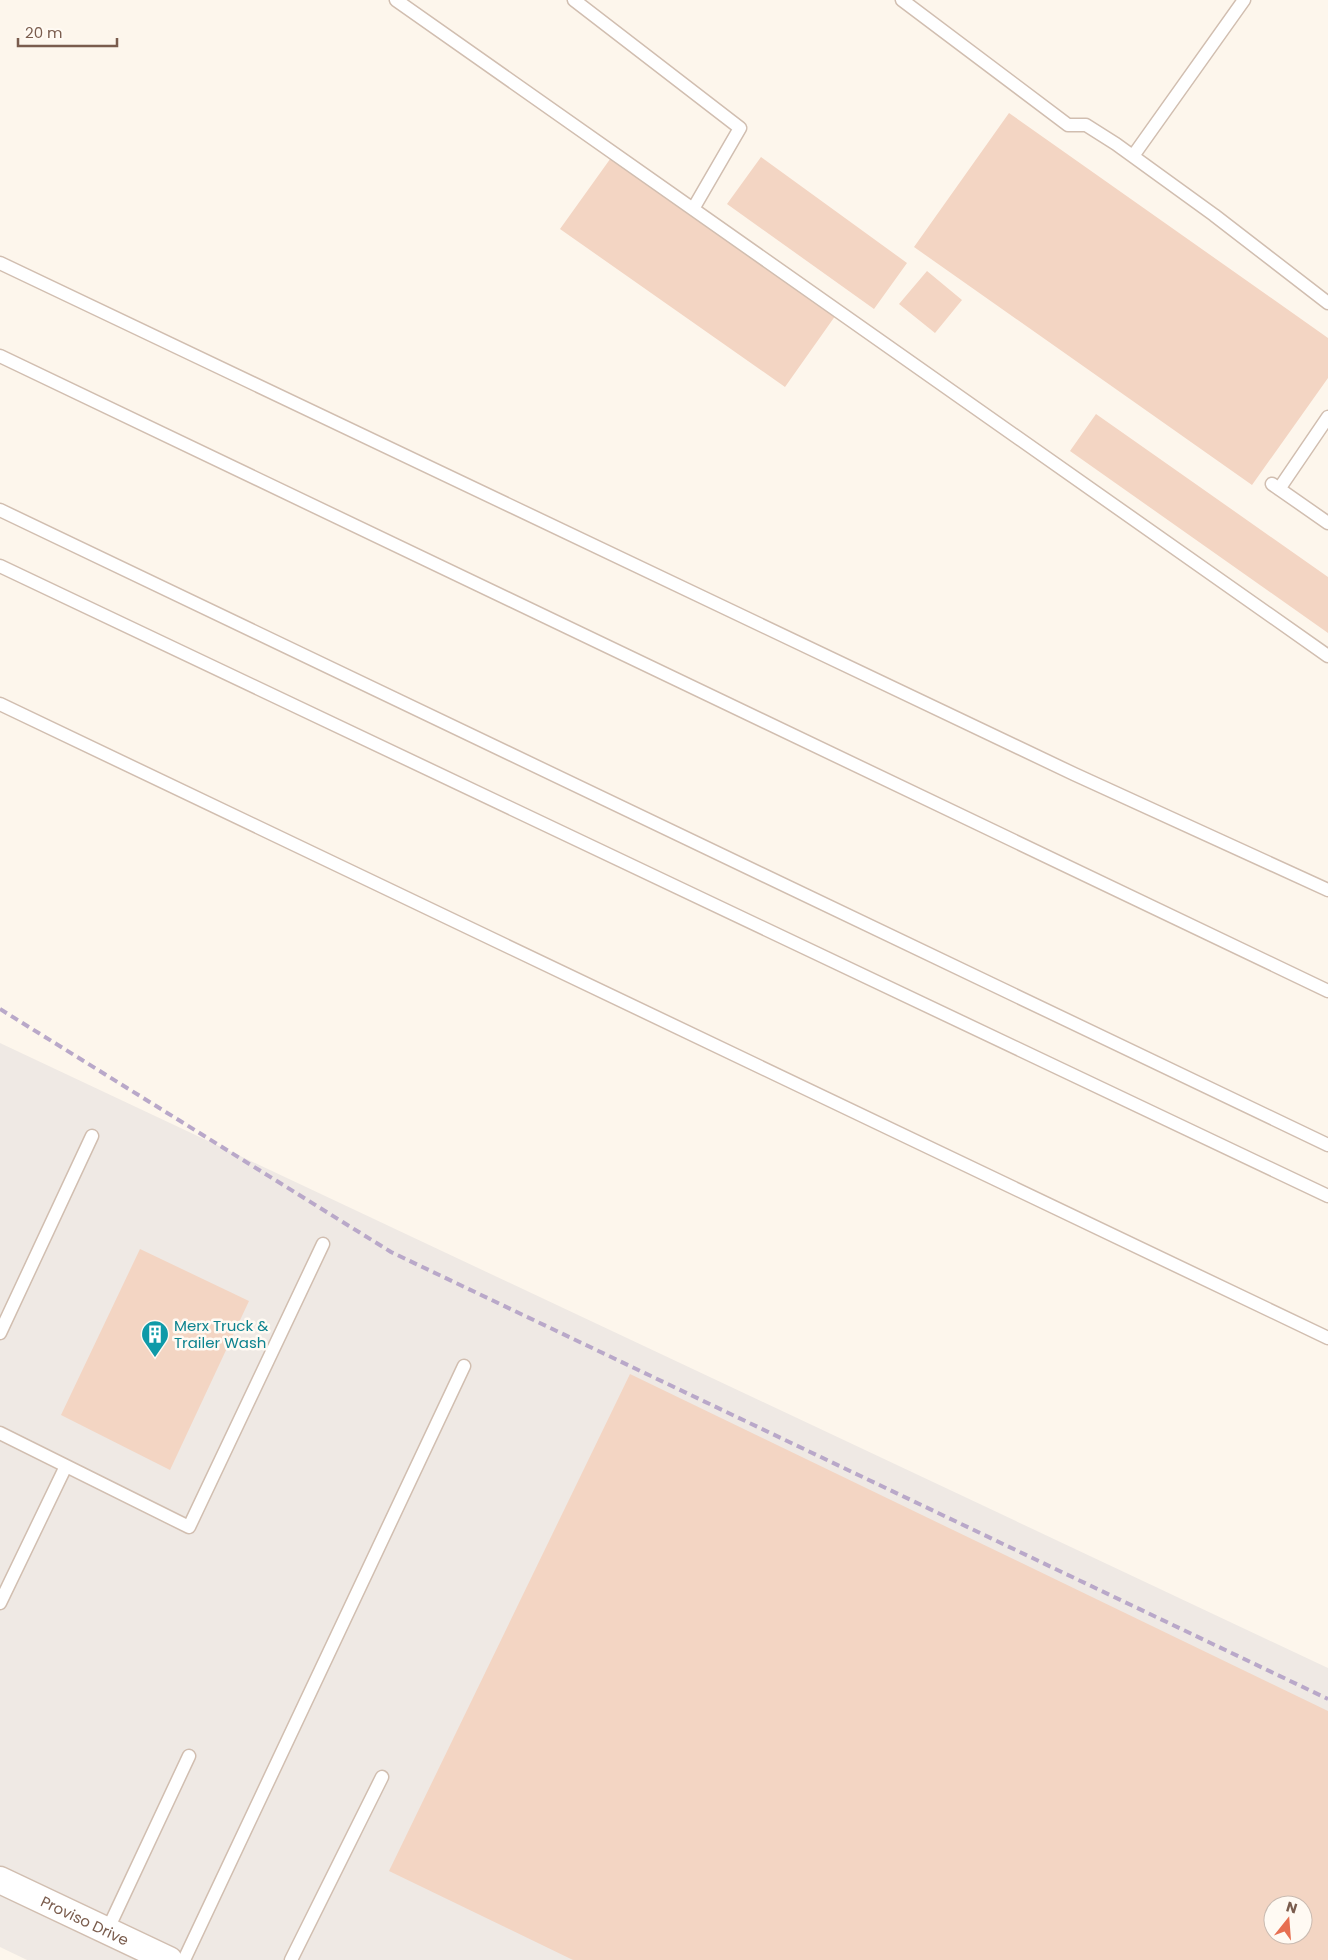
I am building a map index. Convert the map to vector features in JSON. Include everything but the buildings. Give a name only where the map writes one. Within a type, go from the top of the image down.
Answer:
[{"type":"street","name":"Proviso Drive","points":[[0,1880],[169,1960]]},
{"type":"lane","points":[[396,0],[1328,656]]},
{"type":"lane","points":[[574,0],[740,128],[693,209]]},
{"type":"lane","points":[[902,0],[1068,125],[1086,126],[1133,156],[1214,215],[1328,304]]},
{"type":"lane","points":[[1133,156],[1244,0]]},
{"type":"lane","points":[[0,263],[334,420],[1066,770],[1328,890]]},
{"type":"lane","points":[[0,356],[1328,991]]},
{"type":"lane","points":[[1328,417],[1276,486],[1328,523]]},
{"type":"lane","points":[[0,510],[1328,1145]]},
{"type":"lane","points":[[0,566],[1328,1196]]},
{"type":"lane","points":[[0,704],[1328,1338]]},
{"type":"lane","points":[[0,1333],[92,1136]]},
{"type":"lane","points":[[0,1433],[189,1527],[322,1244]]},
{"type":"lane","points":[[184,1960],[464,1366]]},
{"type":"lane","points":[[0,1603],[66,1466]]},
{"type":"lane","points":[[107,1931],[189,1756]]},
{"type":"lane","points":[[291,1960],[382,1777]]},
{"type":"shaded area","points":[[0,1043],[1328,1668],[1328,1960],[27,1960],[0,1947]]},
{"type":"railway","points":[[0,1009],[391,1252],[1328,1699]]},
{"type":"place","name":"Merx Truck & Trailer Wash","points":[[155,1358]]}]
